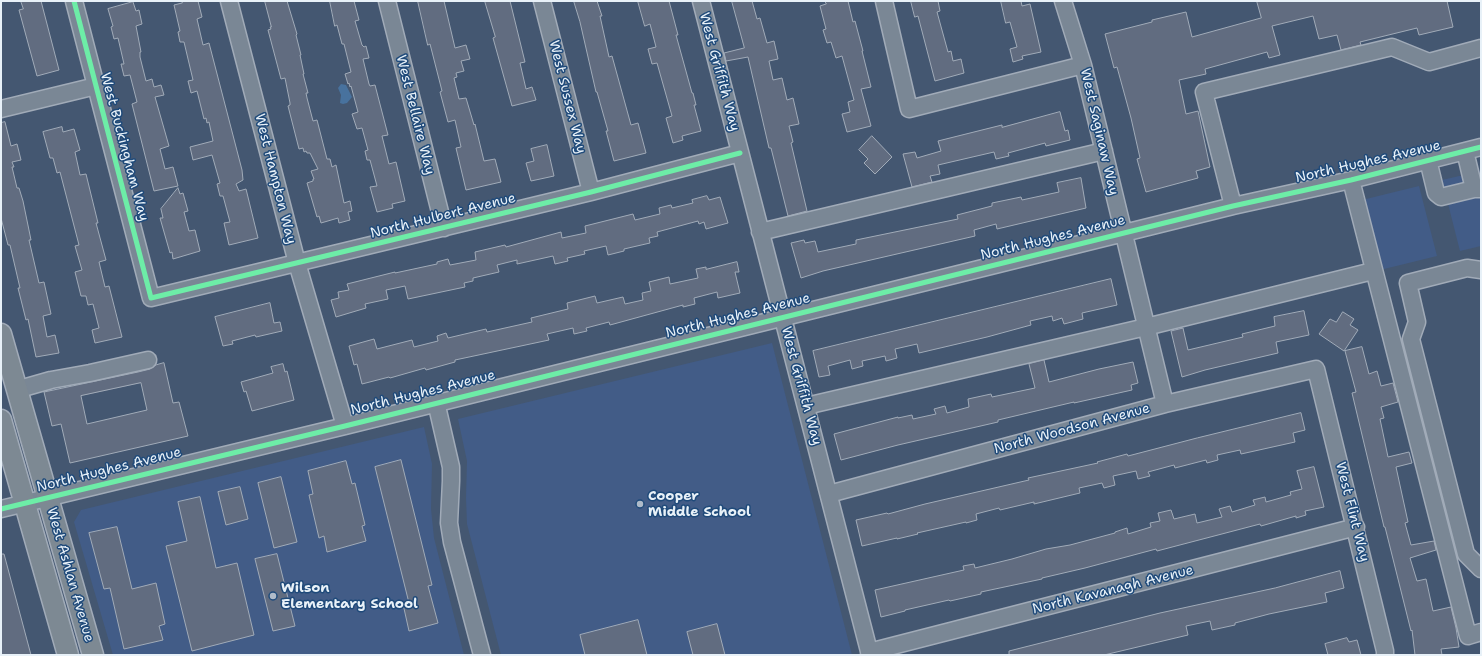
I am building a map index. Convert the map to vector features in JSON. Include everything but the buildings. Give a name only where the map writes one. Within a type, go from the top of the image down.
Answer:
[{"type":"main road","name":"West Ashlan Avenue","points":[[1,334],[93,655]]},
{"type":"main road","name":"West Ashlan Avenue","points":[[1,420],[68,650]]},
{"type":"street","name":"West Buckingham Way","points":[[74,1],[151,298]]},
{"type":"street","name":"West Hampton Way","points":[[229,1],[297,263],[345,426]]},
{"type":"street","name":"West Bellaire Way","points":[[387,1],[444,228]]},
{"type":"street","name":"West Sussex Way","points":[[542,1],[591,192]]},
{"type":"street","name":"West Griffith Way","points":[[701,1],[870,653]]},
{"type":"street","points":[[884,1],[909,109],[1083,65]]},
{"type":"street","name":"West Saginaw Way","points":[[1063,1],[1083,65],[1165,404]]},
{"type":"street","points":[[1233,206],[1204,92],[1392,47],[1429,62],[1481,48]]},
{"type":"street","points":[[1,109],[96,86]]},
{"type":"street","name":"North Hughes Avenue","points":[[1,509],[345,426],[436,402],[783,318],[1233,206],[1351,180],[1481,147]]},
{"type":"street","points":[[760,232],[1104,151]]},
{"type":"street","points":[[1428,160],[1436,193],[1442,197],[1478,189],[1465,151]]},
{"type":"street","name":"North Hulbert Avenue","points":[[151,298],[591,192],[740,153]]},
{"type":"street","points":[[1351,180],[1373,271],[1468,636],[1481,632]]},
{"type":"street","points":[[1481,270],[1467,268],[1408,283],[1417,322],[1411,339],[1466,554],[1481,570]]},
{"type":"street","points":[[806,406],[1146,327],[1373,271]]},
{"type":"street","points":[[16,390],[51,380],[148,360]]},
{"type":"street","name":"North Woodson Avenue","points":[[829,494],[1165,404],[1316,369]]},
{"type":"street","name":"West Flint Way","points":[[1316,369],[1356,528],[1385,655]]},
{"type":"street","points":[[436,402],[451,467],[450,529],[482,655]]},
{"type":"street","name":"North Kavanagh Avenue","points":[[870,653],[1356,528]]},
{"type":"shaded area","points":[[341,84],[346,85],[352,97],[347,103],[343,104],[340,103],[341,95],[338,88]]},
{"type":"shaded area","points":[[1481,171],[1481,246],[1460,251],[1442,180]]},
{"type":"shaded area","points":[[1419,186],[1437,256],[1380,270],[1362,200]]},
{"type":"shaded area","name":"Cooper Middle School","points":[[772,343],[852,655],[501,655],[467,524],[467,461],[458,419]]},
{"type":"shaded area","name":"Wilson Elementary School","points":[[424,427],[432,464],[431,509],[434,538],[464,655],[113,655],[74,522],[81,510]]},
{"type":"cycle path","points":[[74,1],[151,298],[591,192],[740,153]]},
{"type":"cycle path","points":[[1,509],[345,426],[1233,206],[1351,180],[1481,147]]},
{"type":"place","name":"Cooper Middle School","points":[[640,504]]},
{"type":"place","name":"Wilson Elementary School","points":[[273,596]]}]
